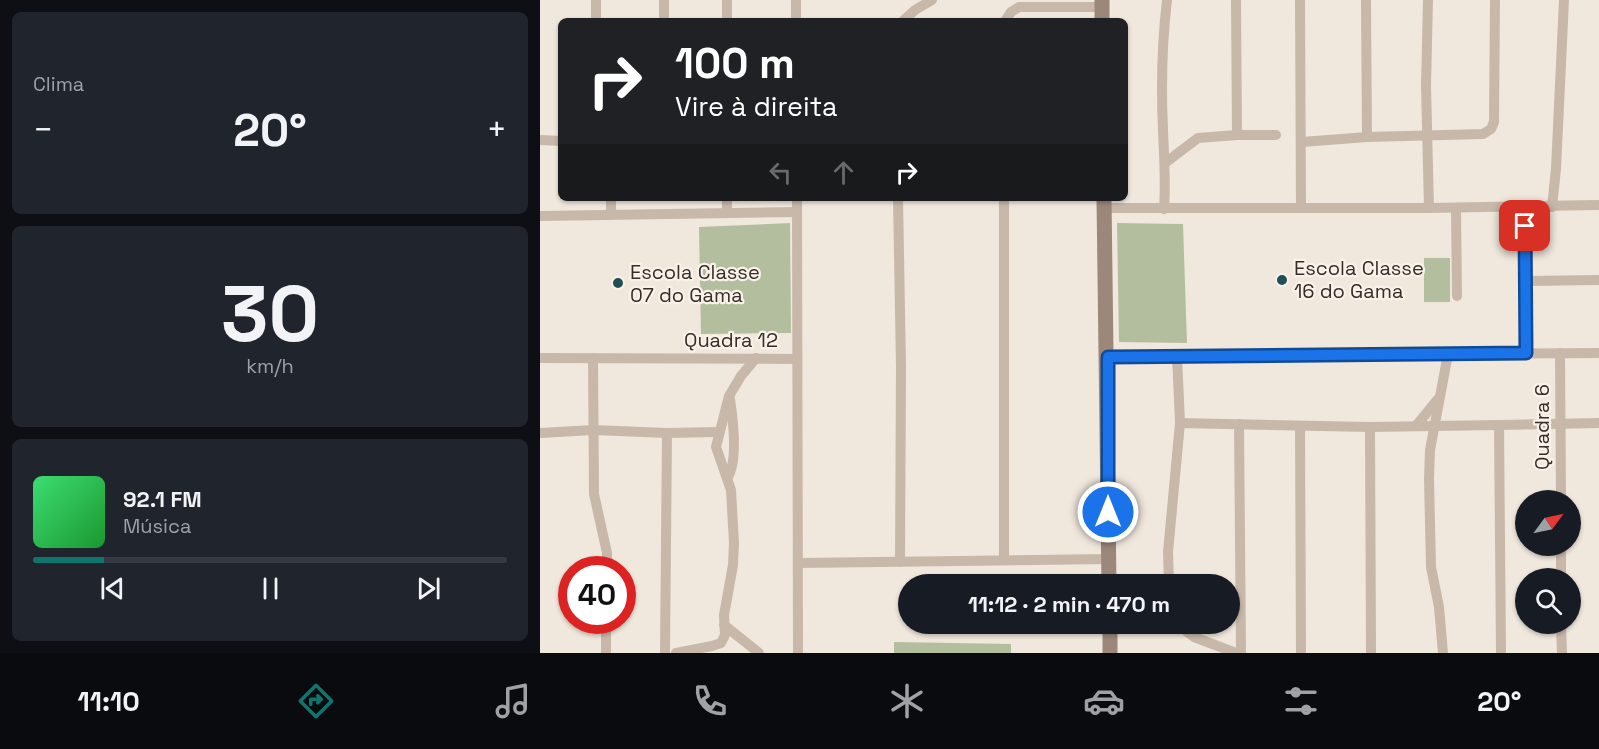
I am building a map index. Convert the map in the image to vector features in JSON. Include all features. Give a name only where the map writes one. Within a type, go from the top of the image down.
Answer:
[{"type":"street","points":[[596,0],[596,18]]},
{"type":"street","points":[[664,0],[664,18]]},
{"type":"street","points":[[727,0],[727,18]]},
{"type":"street","points":[[796,0],[796,18]]},
{"type":"street","points":[[906,18],[932,0]]},
{"type":"street","points":[[1164,209],[1162,40],[1167,0]]},
{"type":"street","points":[[1236,0],[1237,135]]},
{"type":"street","points":[[1300,0],[1301,207]]},
{"type":"street","points":[[1366,0],[1367,137]]},
{"type":"street","points":[[1428,0],[1426,75],[1429,208]]},
{"type":"street","points":[[1302,142],[1367,137],[1484,134],[1491,129],[1494,122],[1495,0]]},
{"type":"street","points":[[1552,207],[1564,0]]},
{"type":"street","points":[[1007,18],[1011,12],[1019,8],[1102,9]]},
{"type":"street","points":[[1165,163],[1198,138],[1276,135]]},
{"type":"street","points":[[540,140],[558,141]]},
{"type":"street","points":[[611,201],[611,215]]},
{"type":"street","points":[[727,201],[727,213]]},
{"type":"street","name":"Quadra 12","points":[[540,358],[797,358],[797,201]]},
{"type":"street","points":[[898,201],[901,367],[900,562]]},
{"type":"street","points":[[1004,201],[1004,560]]},
{"type":"street","points":[[1109,574],[1108,357],[1104,203],[1164,209],[1599,205]]},
{"type":"street","points":[[1525,207],[1526,353]]},
{"type":"street","points":[[1456,208],[1456,296]]},
{"type":"street","points":[[540,216],[797,212]]},
{"type":"street","points":[[1526,281],[1599,280]]},
{"type":"street","name":"Quadra 6","points":[[1560,353],[1561,490]]},
{"type":"street","points":[[1108,357],[1599,353]]},
{"type":"street","points":[[1443,653],[1429,539],[1430,450],[1448,354]]},
{"type":"street","points":[[1168,574],[1180,423],[1177,356]]},
{"type":"street","points":[[593,358],[594,494],[607,556]]},
{"type":"street","points":[[676,653],[721,643],[725,635],[725,602],[734,554],[731,490],[717,447],[729,396],[741,376],[756,358]]},
{"type":"street","points":[[797,358],[798,653]]},
{"type":"street","points":[[728,477],[733,466],[732,414],[729,396]]},
{"type":"street","points":[[1416,426],[1439,399]]},
{"type":"street","points":[[1180,423],[1370,427],[1599,423]]},
{"type":"street","points":[[1239,424],[1241,653]]},
{"type":"street","points":[[1499,425],[1502,653]]},
{"type":"street","points":[[1300,426],[1301,653]]},
{"type":"street","points":[[1370,427],[1371,653]]},
{"type":"street","points":[[540,433],[593,430],[667,433],[719,432]]},
{"type":"street","points":[[665,653],[667,433]]},
{"type":"street","points":[[799,563],[1109,559]]},
{"type":"street","points":[[724,625],[759,653]]},
{"type":"street","points":[[606,634],[606,653]]},
{"type":"street","points":[[1110,634],[1110,653]]},
{"type":"street","points":[[1190,634],[1236,653]]},
{"type":"street","points":[[1561,634],[1562,653]]},
{"type":"green space","points":[[790,223],[791,333],[701,334],[699,227]]},
{"type":"green space","points":[[1117,223],[1183,224],[1187,343],[1119,342]]},
{"type":"green space","points":[[1424,258],[1450,258],[1450,302],[1424,302]]},
{"type":"green space","points":[[894,642],[1011,644],[1011,653],[894,653]]},
{"type":"place","name":"Escola Classe 16 do Gama","points":[[1282,280]]},
{"type":"place","name":"Escola Classe 07 do Gama","points":[[618,283]]},
{"type":"route","points":[[1108,512],[1108,357],[1526,353],[1525,226]]}]
